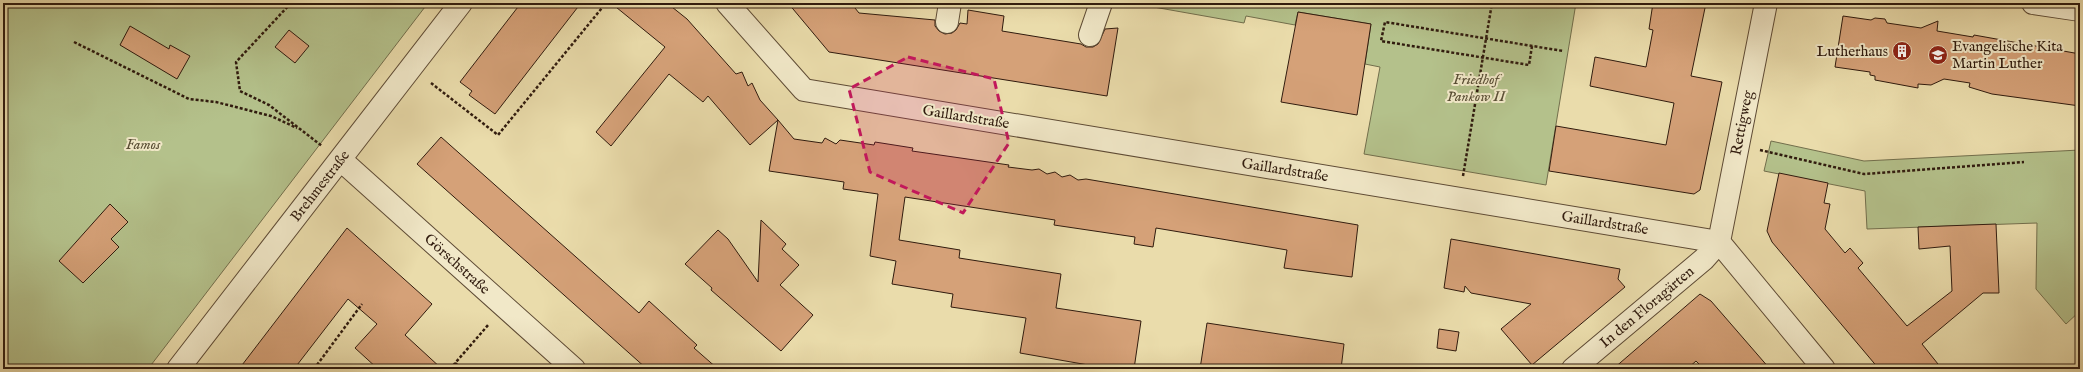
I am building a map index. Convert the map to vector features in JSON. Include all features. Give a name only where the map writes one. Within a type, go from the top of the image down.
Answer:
[{"type":"street","name":"Brehmestraße","points":[[178,369],[461,3]]},
{"type":"street","name":"Gaillardstraße","points":[[727,3],[804,90],[1719,242]]},
{"type":"street","points":[[1090,36],[1101,3]]},
{"type":"street","name":"Rettigweg","points":[[1719,242],[1766,3]]},
{"type":"street","points":[[2033,3],[2080,10]]},
{"type":"street","name":"Görschstraße","points":[[340,160],[574,369]]},
{"type":"street","name":"In den Floragärten","points":[[1573,369],[1704,259],[1719,242]]},
{"type":"street","points":[[1719,242],[1824,369]]},
{"type":"path","points":[[291,3],[236,62],[240,91],[269,105],[322,146]]},
{"type":"path","points":[[431,83],[498,135],[606,3]]},
{"type":"path","points":[[1464,171],[1492,3]]},
{"type":"path","points":[[1532,46],[1529,65],[1381,41],[1384,22],[1563,51]]},
{"type":"path","points":[[74,42],[189,99],[216,102],[271,116],[297,128]]},
{"type":"path","points":[[1760,150],[1864,174],[2024,162]]},
{"type":"path","points":[[314,369],[362,304]]},
{"type":"path","points":[[450,369],[490,324]]},
{"type":"path","points":[[455,363],[462,369]]},
{"type":"highlighted area","points":[[908,57],[994,79],[1009,143],[963,213],[870,172],[849,89]]},
{"type":"green space","name":"Famos","points":[[3,3],[428,3],[148,369],[3,369]]},
{"type":"green space","name":"Friedhof Pankow II","points":[[1131,3],[1576,3],[1546,185],[1364,154],[1380,67],[1365,64],[1371,24],[1298,12],[1295,25],[1246,16],[1244,23]]},
{"type":"green space","points":[[1771,141],[1864,161],[2080,150],[2080,311],[2066,324],[2036,289],[2037,223],[1867,229],[1865,191],[1764,171]]},
{"type":"building","points":[[521,3],[581,3],[495,114],[469,95],[472,91],[460,82]]},
{"type":"building","points":[[611,3],[667,3],[687,19],[736,74],[742,72],[748,86],[752,83],[760,100],[778,120],[750,145],[708,96],[703,102],[669,74],[611,146],[596,132],[665,47]]},
{"type":"building","points":[[788,3],[851,3],[859,13],[935,20],[935,26],[939,31],[945,34],[952,33],[956,30],[960,23],[967,24],[968,10],[1004,16],[1002,31],[1081,44],[1086,47],[1093,47],[1098,44],[1105,29],[1118,28],[1107,96],[829,52]]},
{"type":"building","points":[[1653,3],[1706,3],[1691,76],[1722,82],[1700,190],[1694,194],[1549,171],[1556,126],[1666,145],[1674,103],[1590,86],[1595,57],[1646,67],[1653,30],[1649,29]]},
{"type":"building","points":[[1298,12],[1371,24],[1357,115],[1281,102]]},
{"type":"building","points":[[1843,16],[1871,20],[1875,18],[1885,19],[1887,23],[1921,28],[1938,21],[1937,31],[1973,37],[1974,35],[2080,54],[2080,106],[1992,94],[1969,87],[1970,83],[1944,79],[1931,85],[1918,84],[1918,88],[1875,80],[1875,76],[1870,75],[1870,72],[1835,67]]},
{"type":"building","points":[[130,26],[169,49],[170,45],[190,56],[177,79],[120,45]]},
{"type":"building","points":[[289,30],[309,46],[295,63],[275,47]]},
{"type":"building","points":[[778,120],[794,139],[822,143],[825,138],[836,144],[840,140],[874,145],[875,142],[913,148],[912,151],[1009,165],[1008,167],[1032,170],[1039,169],[1047,174],[1055,172],[1062,177],[1070,175],[1078,180],[1086,179],[1358,225],[1352,277],[1284,268],[1287,250],[1156,228],[1153,247],[1134,244],[1135,237],[1054,225],[1055,220],[905,197],[899,240],[960,250],[959,258],[1061,274],[1056,308],[1141,321],[1134,369],[1111,369],[1020,353],[1026,318],[951,307],[953,294],[892,284],[896,261],[870,256],[878,194],[843,189],[844,182],[769,171]]},
{"type":"building","points":[[441,137],[639,313],[649,301],[697,345],[694,348],[718,369],[647,369],[417,164]]},
{"type":"building","points":[[1779,173],[1828,183],[1824,203],[1830,204],[1825,229],[1845,253],[1850,248],[1863,263],[1858,268],[1907,326],[1952,291],[1950,246],[1919,249],[1918,227],[1996,224],[1999,293],[1983,293],[1922,344],[1942,369],[1879,369],[1772,242],[1767,231]]},
{"type":"building","points":[[110,204],[128,222],[111,239],[119,247],[83,283],[59,261]]},
{"type":"building","points":[[761,220],[786,244],[782,249],[799,265],[780,285],[813,315],[781,351],[711,290],[712,288],[685,264],[718,230],[728,239],[758,282]]},
{"type":"building","points":[[347,228],[432,304],[405,335],[442,369],[378,369],[355,348],[377,324],[348,299],[294,369],[239,369]]},
{"type":"building","points":[[1451,239],[1620,269],[1618,279],[1625,287],[1532,365],[1501,329],[1531,304],[1471,293],[1465,286],[1464,292],[1444,288]]},
{"type":"building","points":[[1700,294],[1711,301],[1770,369],[1704,369],[1696,361],[1687,369],[1613,369]]},
{"type":"building","points":[[1207,323],[1344,344],[1341,369],[1200,369]]},
{"type":"building","points":[[1439,329],[1459,332],[1456,351],[1437,348]]},
{"type":"place","name":"Lutherhaus","points":[[1902,51]]},
{"type":"place","name":"Evangelische Kita Martin Luther","points":[[1938,55]]}]
